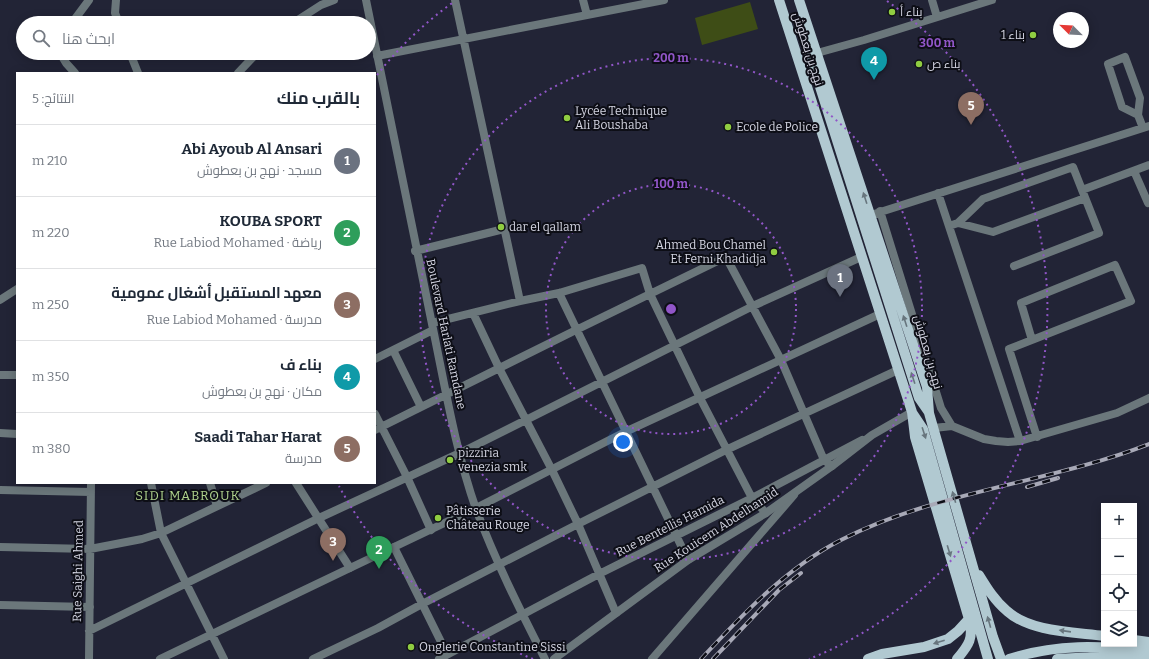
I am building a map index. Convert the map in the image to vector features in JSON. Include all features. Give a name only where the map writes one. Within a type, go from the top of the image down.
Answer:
[{"type":"main road","name":"نهج بن بعطوش","points":[[793,0],[919,398],[929,413]]},
{"type":"main road","name":"نهج بن بعطوش","points":[[800,0],[817,53],[875,213],[927,387],[929,413]]},
{"type":"main road","name":"نهج بن بعطوش","points":[[779,1],[881,302],[897,367]]},
{"type":"main road","name":"نهج بن بعطوش","points":[[779,1],[897,367]]},
{"type":"main road","points":[[897,367],[912,412],[924,429],[926,459],[972,630],[971,639],[965,650],[957,659]]},
{"type":"main road","points":[[929,413],[993,637],[1001,659]]},
{"type":"main road","points":[[926,459],[988,659]]},
{"type":"main road","points":[[973,567],[995,600],[1008,613],[1024,623],[1048,629],[1101,636]]},
{"type":"main road","points":[[868,659],[882,654],[924,647],[948,639],[969,619]]},
{"type":"main road","points":[[1009,659],[1055,648],[1084,646],[1123,649],[1145,658]]},
{"type":"main road","points":[[1057,659],[1145,658]]},
{"type":"street","points":[[77,16],[89,0]]},
{"type":"street","points":[[116,0],[116,16]]},
{"type":"street","points":[[304,16],[321,5],[334,0]]},
{"type":"street","name":"Boulevard Harlati Ramdane","points":[[366,0],[369,16]]},
{"type":"street","points":[[455,0],[520,301]]},
{"type":"street","points":[[583,0],[587,15]]},
{"type":"street","points":[[377,56],[664,0]]},
{"type":"street","points":[[932,0],[937,17]]},
{"type":"street","points":[[817,53],[992,0]]},
{"type":"street","name":"Boulevard Harlati Ramdane","points":[[376,51],[415,250],[460,453],[476,508],[499,564],[545,659]]},
{"type":"street","points":[[952,426],[942,408],[875,213],[1146,127],[1138,115],[1122,108],[1108,64],[1125,57],[1140,98],[1138,115]]},
{"type":"street","points":[[64,60],[74,72]]},
{"type":"street","points":[[133,60],[138,72]]},
{"type":"street","points":[[239,72],[250,60]]},
{"type":"street","points":[[958,223],[993,232],[1149,165]]},
{"type":"street","points":[[949,226],[958,223],[983,200],[1073,167],[1099,232],[1014,266]]},
{"type":"street","points":[[1134,171],[1148,203]]},
{"type":"street","points":[[938,193],[1020,441]]},
{"type":"street","points":[[415,250],[504,229]]},
{"type":"street","points":[[431,530],[407,477],[378,428],[726,257],[781,360],[824,460],[832,466]]},
{"type":"street","points":[[89,631],[319,518],[460,453],[752,306],[861,257]]},
{"type":"street","points":[[1032,340],[1021,303],[1115,265],[1131,301],[1032,340],[1009,349],[1037,437]]},
{"type":"street","points":[[376,358],[393,350],[432,327],[473,313],[559,293],[642,268],[650,294],[700,398],[728,449],[752,498],[766,513]]},
{"type":"street","points":[[0,300],[16,290]]},
{"type":"street","points":[[559,293],[688,560]]},
{"type":"street","points":[[160,659],[431,530],[625,432],[781,360],[879,312]]},
{"type":"street","points":[[473,313],[499,368],[552,470],[578,524],[616,613]]},
{"type":"street","points":[[393,350],[421,407]]},
{"type":"street","points":[[313,659],[378,628],[499,564],[653,486],[804,414],[897,367]]},
{"type":"street","points":[[0,374],[16,375]]},
{"type":"street","points":[[934,428],[952,426],[984,439],[1008,442],[1020,441],[1117,413],[1149,398]]},
{"type":"street","name":"Rue Bentellis Hamida","points":[[443,657],[599,574],[752,498],[912,412]]},
{"type":"street","points":[[0,434],[16,434]]},
{"type":"street","name":"Rue Kouicem Abdelhamid","points":[[554,659],[688,560],[766,513],[832,466],[872,434]]},
{"type":"street","name":"Rue Saighi Ahmed","points":[[89,659],[91,484]]},
{"type":"street","points":[[151,484],[161,533],[224,659]]},
{"type":"street","points":[[210,484],[217,506]]},
{"type":"street","points":[[0,547],[90,549],[142,540],[161,533],[264,484]]},
{"type":"street","points":[[297,484],[350,568]]},
{"type":"street","points":[[0,490],[91,492]]},
{"type":"street","points":[[652,659],[798,490]]},
{"type":"street","points":[[394,547],[422,604],[443,657]]},
{"type":"street","points":[[0,605],[90,607]]},
{"type":"green space","points":[[750,2],[758,29],[702,45],[695,18]]},
{"type":"railway","points":[[701,659],[749,609],[783,578],[821,551],[841,540],[878,523],[954,498],[1072,469],[1149,444]]},
{"type":"railway","points":[[1027,487],[1058,478]]},
{"type":"railway","points":[[713,659],[779,590],[801,573]]},
{"type":"place","name":"بناء أ","points":[[892,12]]},
{"type":"place","name":"بناء 1","points":[[1033,35]]},
{"type":"place","name":"بناء ص","points":[[919,64]]},
{"type":"place","name":"بناء ف","points":[[874,80]]},
{"type":"place","name":"Lycée Technique Ali Boushaba","points":[[567,118]]},
{"type":"place","name":"Saadi Tahar Harat","points":[[971,125]]},
{"type":"place","name":"Ecole de Police","points":[[728,127]]},
{"type":"place","name":"dar el qallam","points":[[501,227]]},
{"type":"place","name":"Ahmed Bou Chamel Et Ferni Khadidja","points":[[774,252]]},
{"type":"place","name":"Abi Ayoub Al Ansari","points":[[840,297]]},
{"type":"place","name":"pizziria venezia smk","points":[[450,460]]},
{"type":"place","name":"Pâtisserie Château Rouge","points":[[438,518]]},
{"type":"place","name":"معهد المستقبل أشغال عمومية","points":[[333,561]]},
{"type":"place","name":"KOUBA SPORT","points":[[379,569]]},
{"type":"place","name":"Onglerie Constantine Sissi","points":[[411,647]]},
{"type":"district","name":"SIDI MABROUK","points":[[188,495]]}]
